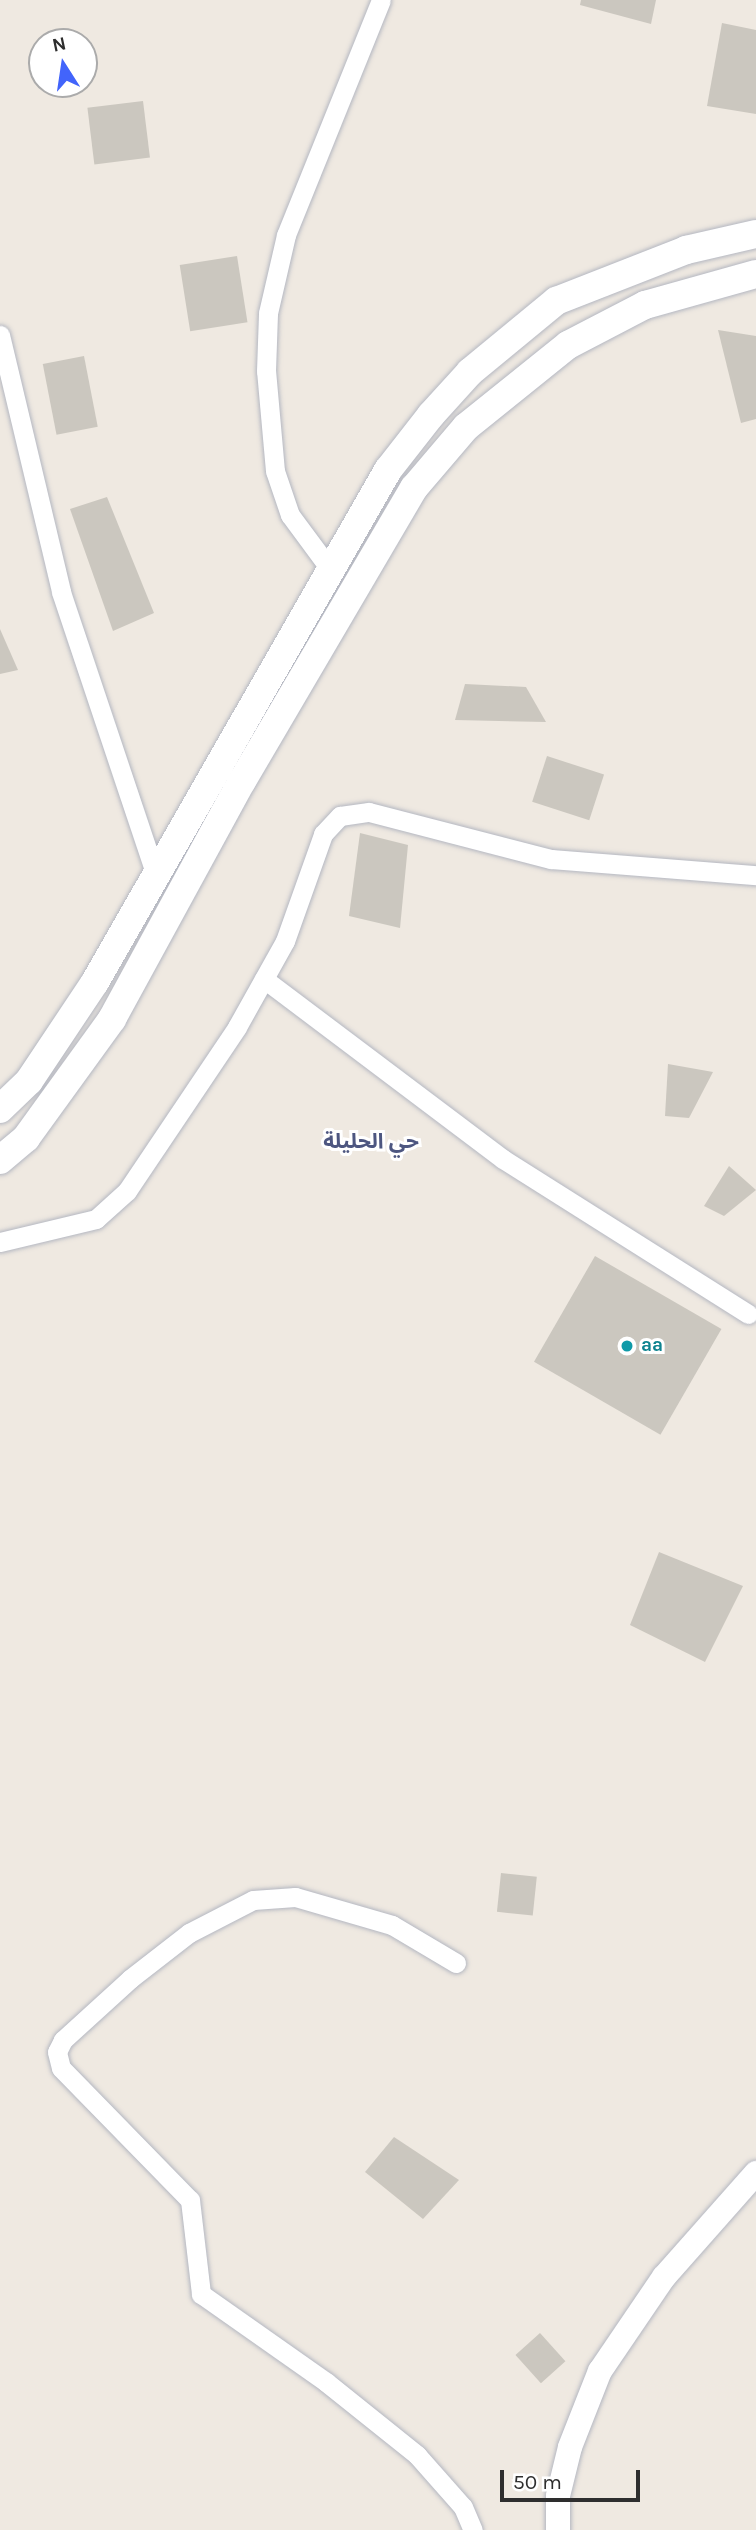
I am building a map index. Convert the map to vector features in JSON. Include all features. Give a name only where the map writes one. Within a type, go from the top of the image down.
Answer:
[{"type":"main road","points":[[0,1109],[29,1081],[69,1024],[388,470],[431,415],[523,324],[604,278],[756,234]]},
{"type":"main road","points":[[0,1160],[26,1138],[112,1019],[390,522],[431,468],[487,409],[568,345],[645,305],[756,274]]},
{"type":"street","points":[[330,569],[290,515],[275,471],[266,372],[268,313],[286,235],[381,0]]},
{"type":"street","points":[[0,335],[61,592],[156,876]]},
{"type":"street","points":[[0,1242],[96,1219],[113,1206],[200,1089],[264,979],[295,919],[323,834],[347,813],[369,812],[551,859],[756,875]]},
{"type":"street","points":[[264,979],[513,1166],[748,1314]]},
{"type":"street","points":[[456,1964],[392,1925],[295,1897],[262,1898],[189,1933],[130,1979],[62,2040],[57,2052],[61,2068],[190,2200],[201,2294],[326,2382],[418,2455],[463,2507],[473,2530]]},
{"type":"street","points":[[558,2530],[558,2496],[567,2459],[600,2371],[664,2277],[756,2173]]},
{"type":"building","points":[[581,0],[656,0],[651,24],[580,5]]},
{"type":"building","points":[[722,23],[756,30],[756,114],[707,106]]},
{"type":"building","points":[[143,101],[150,158],[94,164],[87,108]]},
{"type":"building","points":[[237,256],[247,322],[190,331],[180,265]]},
{"type":"building","points":[[718,330],[756,336],[756,419],[741,423]]},
{"type":"building","points":[[84,356],[98,427],[57,435],[43,364]]},
{"type":"building","points":[[107,497],[154,613],[113,631],[70,509]]},
{"type":"building","points":[[0,629],[18,670],[0,674]]},
{"type":"building","points":[[465,684],[526,687],[546,722],[455,720]]},
{"type":"building","points":[[547,756],[604,775],[589,820],[532,802]]},
{"type":"building","points":[[360,833],[408,845],[400,928],[349,916]]},
{"type":"building","points":[[668,1064],[713,1072],[689,1118],[665,1116]]},
{"type":"building","points":[[729,1166],[756,1190],[724,1216],[704,1206]]},
{"type":"building","name":"aa","points":[[595,1256],[721,1329],[660,1435],[534,1362]]},
{"type":"building","points":[[659,1552],[743,1586],[705,1662],[630,1625]]},
{"type":"building","points":[[501,1873],[537,1877],[533,1916],[497,1912]]},
{"type":"building","points":[[394,2137],[459,2180],[423,2219],[365,2172]]},
{"type":"building","points":[[540,2333],[565,2361],[541,2383],[515,2355]]},
{"type":"place","name":"aa","points":[[627,1346]]},
{"type":"district","name":"حي الحليلة","points":[[371,1141]]}]
